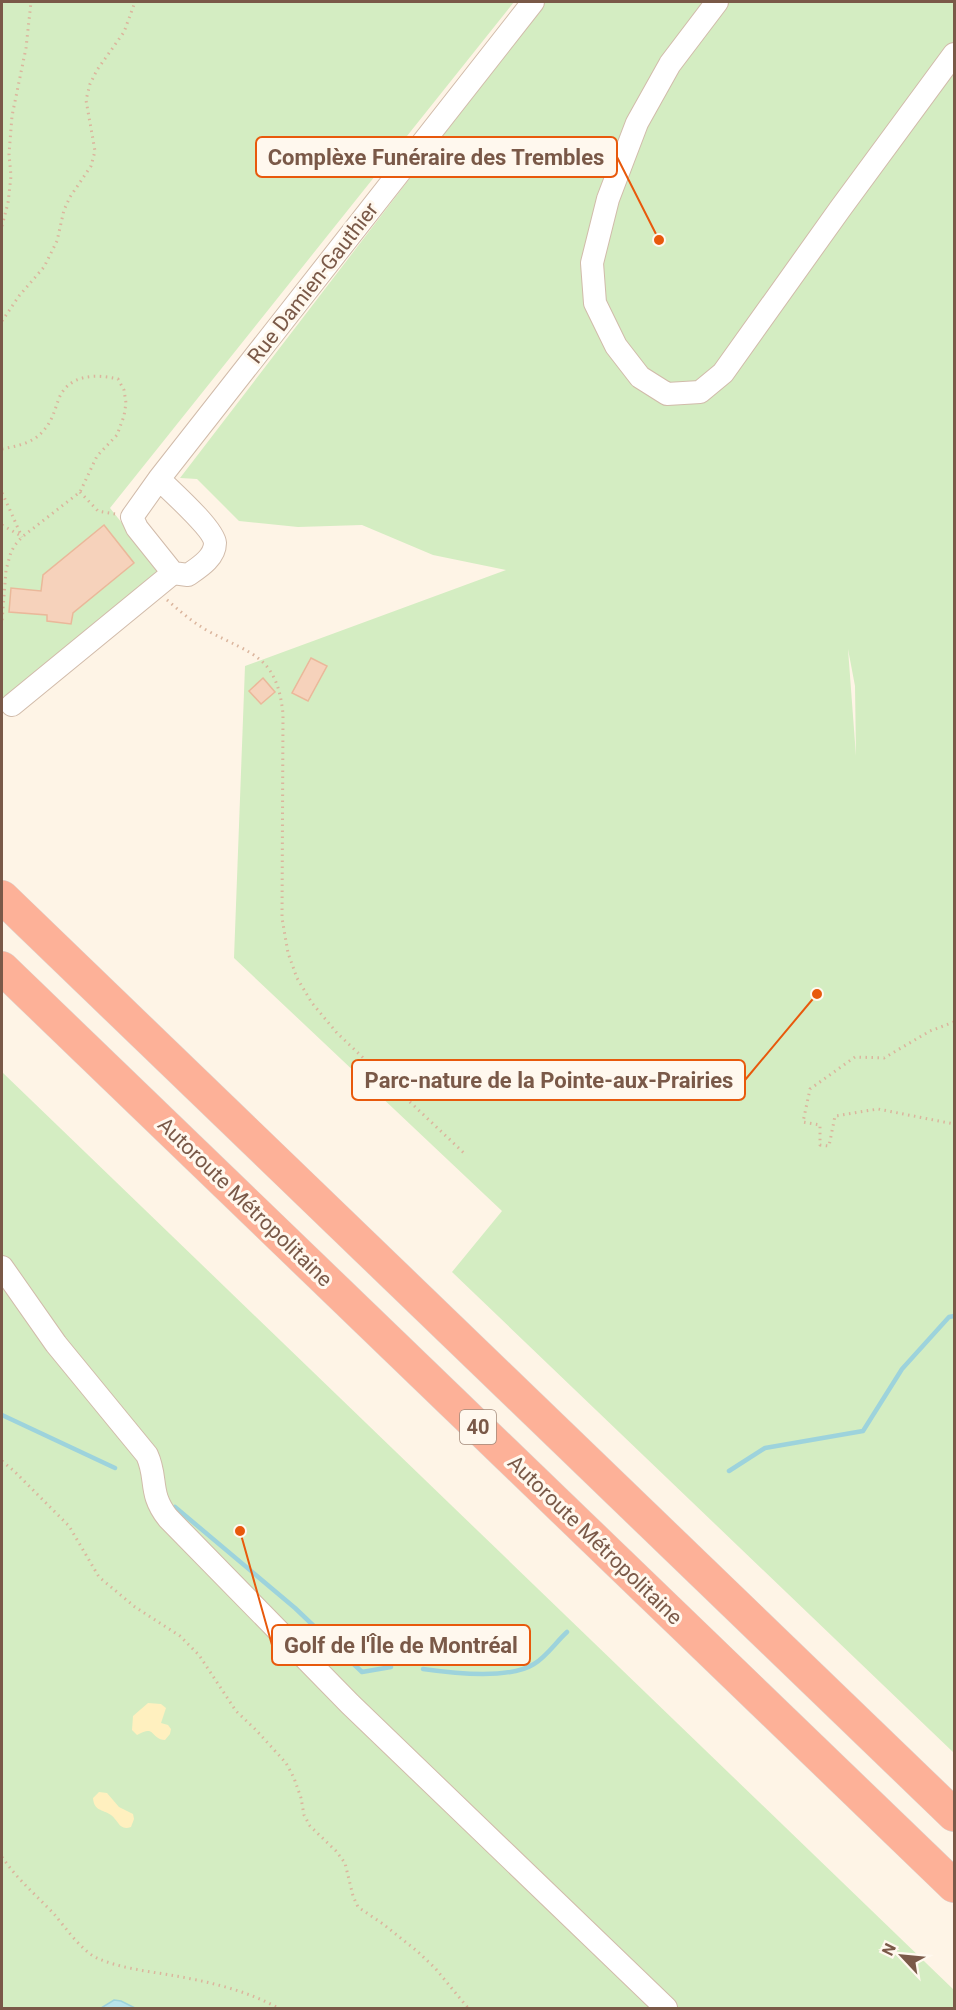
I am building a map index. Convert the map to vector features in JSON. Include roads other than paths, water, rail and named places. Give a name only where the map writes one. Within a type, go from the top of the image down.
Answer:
[{"type":"highway","name":"40","points":[[2,897],[954,1815]]},
{"type":"highway","name":"Autoroute Métropolitaine","points":[[2,968],[954,1886]]},
{"type":"street","name":"Rue Damien-Gauthier","points":[[173,573],[137,528],[132,517],[159,479],[534,2]]},
{"type":"street","points":[[717,2],[670,64],[637,123],[608,199],[592,263],[595,303],[616,346],[640,377],[667,394],[700,392],[723,373],[954,54]]},
{"type":"street","points":[[12,705],[173,573],[188,575],[210,557],[215,545],[212,536],[198,518],[159,479]]},
{"type":"street","points":[[2,1267],[56,1344],[142,1448],[150,1461],[156,1498],[168,1518],[379,1732],[666,2008]]},
{"type":"water","points":[[114,2000],[121,2001],[135,2008],[101,2008]]},
{"type":"waterway","points":[[729,1471],[765,1448],[863,1431],[902,1369],[949,1317],[954,1316]]},
{"type":"waterway","points":[[2,1415],[115,1468]]},
{"type":"waterway","points":[[175,1507],[295,1608],[362,1672],[391,1667]]},
{"type":"waterway","points":[[423,1669],[480,1674],[523,1669],[543,1657],[567,1632]]},
{"type":"place","name":"Complèxe Funéraire des Trembles","points":[[659,240]]},
{"type":"place","name":"Parc-nature de la Pointe-aux-Prairies","points":[[817,994]]},
{"type":"place","name":"Golf de l'Île de Montréal","points":[[240,1531]]}]
